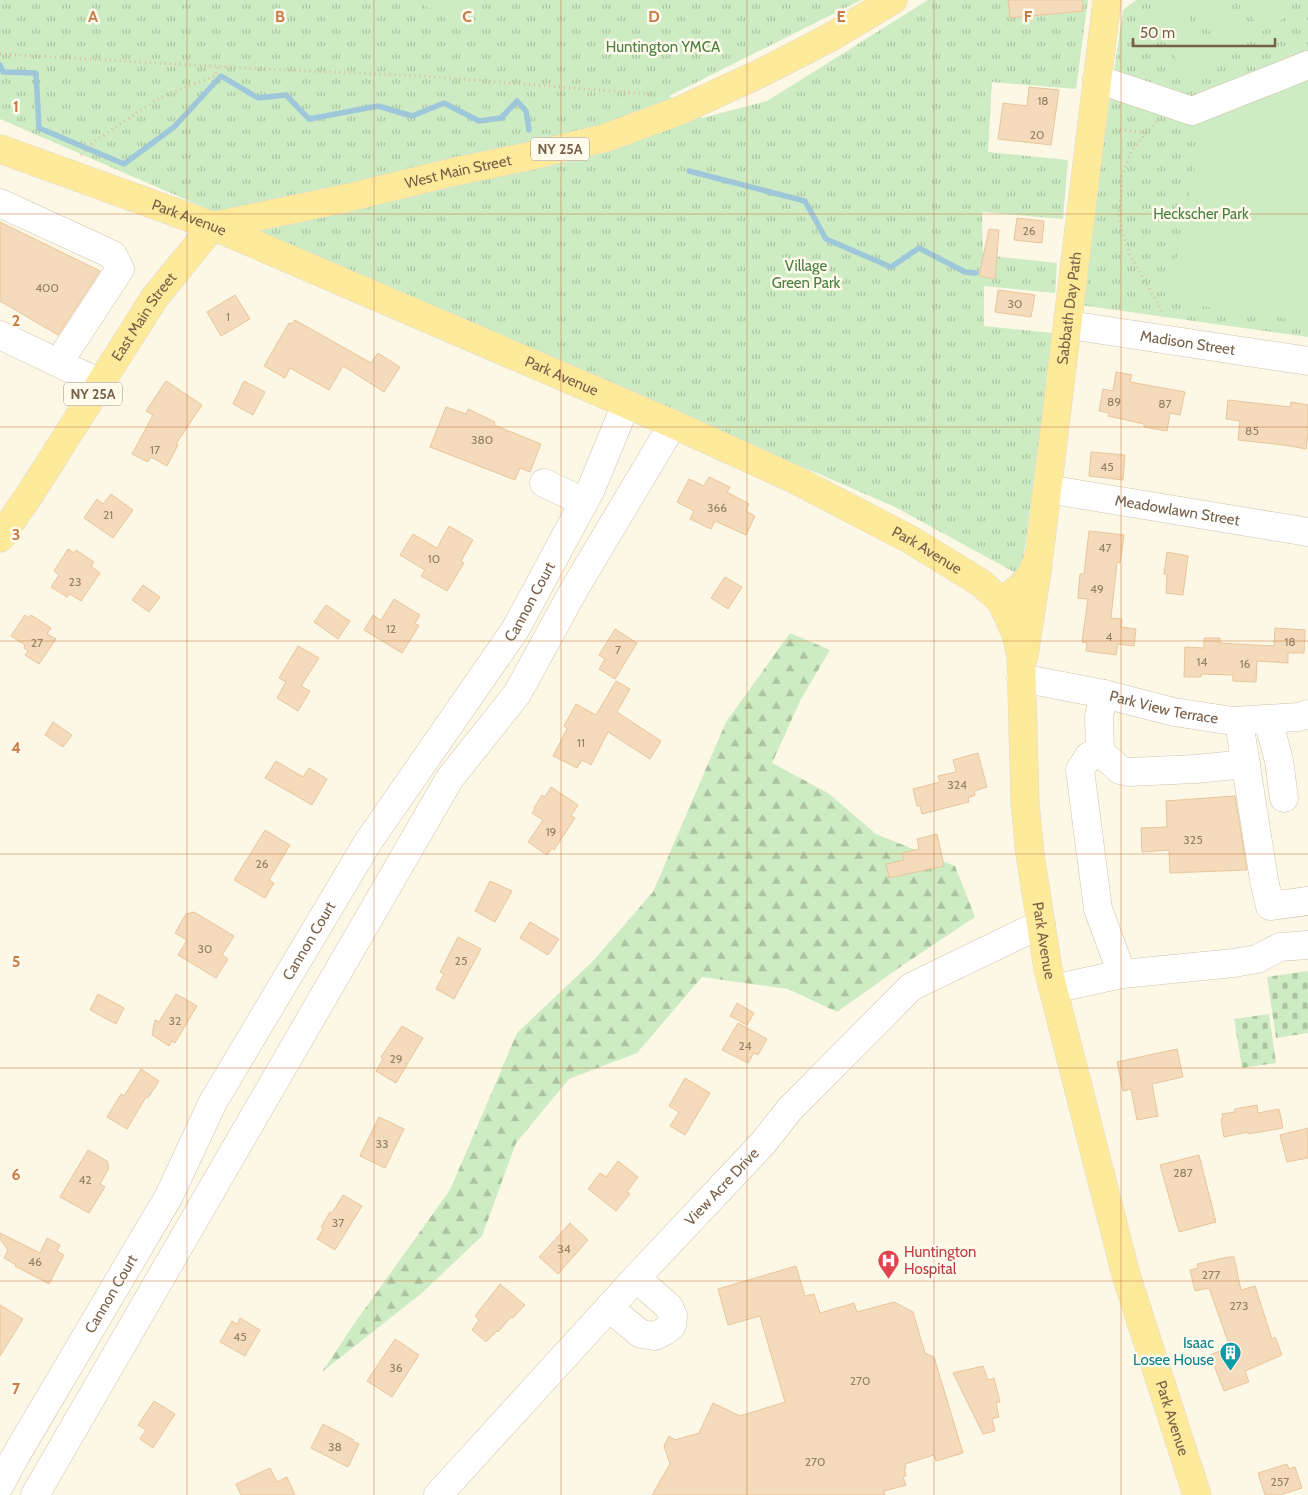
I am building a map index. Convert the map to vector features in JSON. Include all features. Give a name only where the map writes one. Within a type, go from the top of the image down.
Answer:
[{"type":"main road","name":"Sabbath Day Path","points":[[1001,601],[1026,582],[1036,567],[1039,556],[1108,0]]},
{"type":"main road","name":"West Main Street","points":[[213,226],[347,198],[605,138],[681,110],[759,74],[830,38],[885,2]]},
{"type":"main road","name":"Park Avenue","points":[[0,150],[68,172],[213,226],[752,459],[887,527],[965,572],[1001,601],[1016,634],[1021,657],[1025,802],[1030,854],[1053,989],[1126,1275],[1197,1495]]},
{"type":"main road","name":"East Main Street","points":[[0,538],[155,297],[213,226]]},
{"type":"main road","points":[[1021,678],[1039,556]]},
{"type":"street","points":[[1097,79],[1192,111],[1308,65]]},
{"type":"street","points":[[0,203],[113,255],[120,269],[60,362]]},
{"type":"street","name":"Madison Street","points":[[1068,325],[1308,361]]},
{"type":"street","points":[[0,335],[60,362],[100,383]]},
{"type":"street","name":"Cannon Court","points":[[0,1485],[169,1196],[213,1102],[368,842],[516,630],[592,489],[626,404]]},
{"type":"street","points":[[35,1495],[450,778],[517,694],[575,588],[673,424]]},
{"type":"street","points":[[544,483],[584,502]]},
{"type":"street","name":"Meadowlawn Street","points":[[1047,489],[1308,532]]},
{"type":"street","points":[[545,575],[575,588]]},
{"type":"street","name":"Park View Terrace","points":[[1021,678],[1104,694],[1174,712],[1239,722],[1299,717],[1308,714]]},
{"type":"street","points":[[1104,694],[1099,716],[1100,752],[1120,770],[1129,772],[1196,769],[1246,764]]},
{"type":"street","points":[[1268,719],[1279,761],[1284,798]]},
{"type":"street","points":[[1239,722],[1264,880],[1270,906],[1308,901]]},
{"type":"street","points":[[450,724],[480,741]]},
{"type":"street","points":[[1100,752],[1089,756],[1080,770],[1098,909],[1122,974]]},
{"type":"street","points":[[339,891],[374,909]]},
{"type":"street","name":"View Acre Drive","points":[[438,1495],[608,1308],[764,1142],[789,1110],[910,987],[1041,924]]},
{"type":"street","points":[[1053,989],[1122,974],[1234,964],[1257,959],[1280,947],[1308,944]]},
{"type":"street","points":[[178,1177],[210,1192]]},
{"type":"street","points":[[608,1308],[641,1334],[655,1336],[672,1325],[673,1316],[669,1307],[636,1278]]},
{"type":"street","points":[[0,1491],[7,1495]]},
{"type":"path","points":[[0,54],[423,76],[650,94]]},
{"type":"path","points":[[82,153],[93,142],[161,97],[215,76],[218,66]]},
{"type":"path","points":[[1162,311],[1129,254],[1119,219],[1122,176],[1132,150],[1170,104]]},
{"type":"path","points":[[1119,130],[1146,133]]},
{"type":"green space","name":"Village Green Park","points":[[0,0],[861,0],[669,96],[702,118],[767,101],[928,0],[1088,0],[1076,89],[992,82],[988,152],[1068,160],[1063,219],[982,212],[983,255],[1057,263],[1055,293],[984,286],[984,326],[1053,333],[1021,576],[895,507],[0,119]]},
{"type":"green space","points":[[414,0],[480,0],[465,28]]},
{"type":"green space","name":"Heckscher Park","points":[[1136,0],[1308,0],[1308,337],[1080,305],[1123,10]]},
{"type":"green space","points":[[1191,0],[1228,0],[1251,38],[1223,54]]},
{"type":"green space","points":[[1242,0],[1278,0],[1288,16],[1261,32]]},
{"type":"green space","points":[[1179,1],[1213,60],[1186,76],[1152,17]]},
{"type":"green space","points":[[1308,81],[1308,322],[1168,301],[1205,116]]},
{"type":"green space","points":[[790,633],[830,650],[801,699],[772,763],[828,793],[876,834],[955,866],[975,917],[837,1012],[788,989],[702,977],[637,1053],[569,1079],[516,1143],[482,1236],[422,1293],[322,1372],[356,1321],[450,1190],[517,1033],[593,961],[653,892],[726,722]]},
{"type":"green space","points":[[1308,971],[1308,1033],[1276,1038],[1267,977]]},
{"type":"green space","points":[[1269,1014],[1276,1063],[1242,1068],[1234,1019]]},
{"type":"building","points":[[1008,0],[1082,0],[1083,11],[1010,18]]},
{"type":"building","points":[[1029,87],[1059,90],[1051,145],[998,139],[1003,103],[1027,106]]},
{"type":"building","points":[[1017,218],[1044,221],[1042,243],[1014,240]]},
{"type":"building","points":[[0,222],[100,271],[58,335],[0,301]]},
{"type":"building","points":[[989,229],[999,230],[995,279],[979,276]]},
{"type":"building","points":[[998,290],[1035,295],[1031,317],[995,312]]},
{"type":"building","points":[[235,295],[250,319],[221,336],[207,312]]},
{"type":"building","points":[[295,320],[371,363],[378,353],[400,367],[384,392],[343,366],[329,390],[290,368],[285,378],[264,366],[289,323],[292,324]]},
{"type":"building","points":[[1116,372],[1132,375],[1130,382],[1185,392],[1180,415],[1170,413],[1167,431],[1144,427],[1144,424],[1108,416],[1109,413],[1099,411],[1103,389],[1113,391]]},
{"type":"building","points":[[166,381],[202,405],[176,444],[178,445],[167,466],[151,457],[148,462],[132,454],[153,415],[146,411]]},
{"type":"building","points":[[244,381],[265,392],[253,415],[233,404]]},
{"type":"building","points":[[1228,400],[1290,407],[1291,402],[1308,405],[1306,449],[1238,440],[1240,421],[1226,419]]},
{"type":"building","points":[[446,407],[466,414],[468,409],[495,422],[494,425],[541,444],[530,472],[520,468],[515,480],[430,447]]},
{"type":"building","points":[[1091,452],[1125,455],[1123,480],[1089,476]]},
{"type":"building","points":[[709,477],[730,487],[727,492],[749,504],[746,511],[755,516],[746,535],[715,521],[711,529],[690,519],[694,511],[677,502],[689,479],[704,486]]},
{"type":"building","points":[[111,494],[133,510],[113,538],[84,518],[97,499],[103,504]]},
{"type":"building","points":[[449,526],[473,540],[461,561],[464,563],[447,591],[421,576],[425,570],[400,555],[413,534],[437,548]]},
{"type":"building","points":[[1089,531],[1124,535],[1120,563],[1117,562],[1111,618],[1122,619],[1121,627],[1136,629],[1134,646],[1118,644],[1116,655],[1086,651],[1087,643],[1082,642],[1088,599],[1078,598],[1080,574],[1084,574]]},
{"type":"building","points":[[68,549],[74,553],[76,550],[94,562],[91,566],[100,573],[81,601],[70,594],[67,597],[51,587],[59,575],[54,571]]},
{"type":"building","points":[[1167,552],[1188,556],[1183,595],[1166,593],[1167,574],[1164,574]]},
{"type":"building","points":[[725,577],[742,587],[728,609],[711,598]]},
{"type":"building","points":[[143,585],[160,597],[149,612],[132,600]]},
{"type":"building","points":[[394,599],[420,615],[415,623],[419,626],[402,653],[364,630],[373,615],[381,620]]},
{"type":"building","points":[[326,605],[350,621],[338,639],[314,622]]},
{"type":"building","points":[[25,615],[29,618],[31,615],[51,628],[47,634],[56,639],[39,664],[25,655],[28,651],[24,648],[25,645],[11,636]]},
{"type":"building","points":[[1275,628],[1305,630],[1304,653],[1288,653],[1288,663],[1257,661],[1256,682],[1233,681],[1233,675],[1201,674],[1201,677],[1184,677],[1185,647],[1204,648],[1204,638],[1220,638],[1220,643],[1274,646]]},
{"type":"building","points":[[615,629],[637,643],[615,679],[599,669],[605,659],[599,655]]},
{"type":"building","points":[[298,646],[319,658],[301,686],[310,691],[298,711],[277,698],[286,682],[279,678]]},
{"type":"building","points":[[616,681],[630,689],[617,712],[661,741],[650,759],[608,732],[591,765],[582,760],[577,768],[553,756],[567,729],[564,726],[576,704],[596,715]]},
{"type":"building","points":[[53,722],[72,735],[63,747],[45,735]]},
{"type":"building","points":[[978,753],[987,787],[974,791],[975,795],[968,798],[969,802],[922,814],[920,806],[917,806],[913,789],[940,782],[938,776],[956,772],[953,760]]},
{"type":"building","points":[[276,761],[303,777],[309,768],[327,779],[312,805],[265,778]]},
{"type":"building","points":[[551,787],[578,805],[571,816],[575,818],[554,850],[552,848],[547,855],[528,842],[543,820],[532,813],[534,808],[542,795],[545,797]]},
{"type":"building","points":[[1235,796],[1247,870],[1170,873],[1169,850],[1142,852],[1141,828],[1167,827],[1166,801]]},
{"type":"building","points":[[265,830],[290,845],[269,880],[274,883],[265,898],[234,880]]},
{"type":"building","points":[[937,834],[944,866],[889,878],[886,864],[904,860],[902,853],[919,849],[917,839]]},
{"type":"building","points":[[490,881],[512,891],[495,922],[475,911]]},
{"type":"building","points":[[194,912],[234,936],[222,955],[228,959],[216,978],[178,955],[187,940],[175,933],[186,914]]},
{"type":"building","points":[[530,922],[559,939],[548,955],[520,938]]},
{"type":"building","points":[[458,937],[481,949],[454,999],[436,989],[444,974],[440,972]]},
{"type":"building","points":[[98,994],[124,1008],[116,1024],[90,1010]]},
{"type":"building","points":[[176,994],[197,1006],[175,1043],[172,1041],[169,1046],[152,1035],[155,1020],[159,1022]]},
{"type":"building","points":[[737,1003],[754,1013],[747,1025],[730,1016]]},
{"type":"building","points":[[738,1023],[767,1039],[758,1055],[754,1053],[748,1063],[722,1050]]},
{"type":"building","points":[[402,1026],[423,1038],[396,1083],[376,1071],[383,1059],[381,1057]]},
{"type":"building","points":[[1177,1049],[1183,1077],[1152,1084],[1158,1116],[1137,1120],[1131,1089],[1123,1091],[1117,1062]]},
{"type":"building","points":[[141,1069],[159,1081],[148,1098],[146,1097],[127,1129],[107,1117],[121,1094],[124,1096]]},
{"type":"building","points":[[685,1078],[710,1093],[685,1135],[670,1126],[679,1112],[669,1106]]},
{"type":"building","points":[[1257,1105],[1258,1113],[1279,1109],[1283,1128],[1224,1137],[1222,1114],[1235,1112],[1235,1109]]},
{"type":"building","points":[[379,1117],[404,1129],[385,1168],[360,1156]]},
{"type":"building","points":[[1308,1128],[1308,1158],[1287,1162],[1280,1135]]},
{"type":"building","points":[[88,1150],[107,1161],[109,1168],[100,1184],[105,1187],[89,1213],[60,1197]]},
{"type":"building","points":[[1199,1155],[1216,1222],[1179,1232],[1160,1165]]},
{"type":"building","points":[[618,1161],[638,1177],[627,1192],[630,1194],[616,1211],[588,1189],[600,1173],[606,1177]]},
{"type":"building","points":[[343,1195],[362,1206],[335,1250],[317,1239],[323,1229],[321,1227]]},
{"type":"building","points":[[570,1223],[588,1240],[558,1274],[539,1257]]},
{"type":"building","points":[[0,1233],[40,1253],[47,1238],[60,1245],[57,1251],[64,1255],[49,1284],[4,1258],[8,1250],[0,1239]]},
{"type":"building","points":[[1234,1257],[1241,1290],[1255,1286],[1272,1339],[1275,1337],[1282,1355],[1245,1371],[1249,1382],[1224,1391],[1210,1355],[1230,1347],[1209,1288],[1195,1291],[1190,1270],[1198,1268],[1197,1264]]},
{"type":"building","points":[[796,1266],[805,1296],[814,1294],[820,1313],[854,1303],[857,1312],[894,1302],[913,1312],[925,1353],[934,1357],[963,1453],[936,1461],[934,1455],[905,1464],[906,1476],[903,1477],[906,1485],[884,1491],[885,1495],[652,1495],[670,1464],[664,1446],[669,1436],[675,1440],[699,1433],[713,1403],[740,1416],[785,1402],[760,1316],[728,1325],[718,1289]]},
{"type":"building","points":[[500,1284],[525,1305],[486,1342],[472,1330],[479,1320],[475,1316]]},
{"type":"building","points":[[0,1305],[23,1319],[0,1356]]},
{"type":"building","points":[[240,1318],[260,1330],[245,1356],[220,1342],[232,1321],[237,1324]]},
{"type":"building","points":[[395,1339],[419,1355],[392,1397],[367,1381]]},
{"type":"building","points":[[983,1366],[988,1380],[994,1378],[1000,1402],[996,1402],[999,1417],[992,1419],[995,1431],[983,1434],[953,1373]]},
{"type":"building","points":[[154,1401],[175,1414],[153,1448],[140,1439],[146,1430],[138,1425]]},
{"type":"building","points":[[323,1424],[359,1444],[348,1467],[311,1448]]},
{"type":"building","points":[[1287,1464],[1289,1469],[1295,1467],[1302,1488],[1280,1495],[1265,1495],[1258,1473]]},
{"type":"building","points":[[270,1468],[277,1482],[287,1477],[295,1495],[241,1495],[236,1484]]},
{"type":"waterway","points":[[0,65],[3,72],[36,73],[39,128],[124,164],[174,127],[221,76],[258,98],[286,95],[309,119],[378,106],[412,116],[444,103],[479,121],[501,118],[517,101],[526,111],[529,130]]},
{"type":"waterway","points":[[689,171],[805,201],[826,239],[891,267],[919,248],[965,272],[976,273]]},
{"type":"place","name":"Huntington Hospital","points":[[888,1280]]},
{"type":"place","name":"Isaac Losee House","points":[[1230,1371]]},
{"type":"park label","name":"Huntington YMCA","points":[[663,47]]}]
